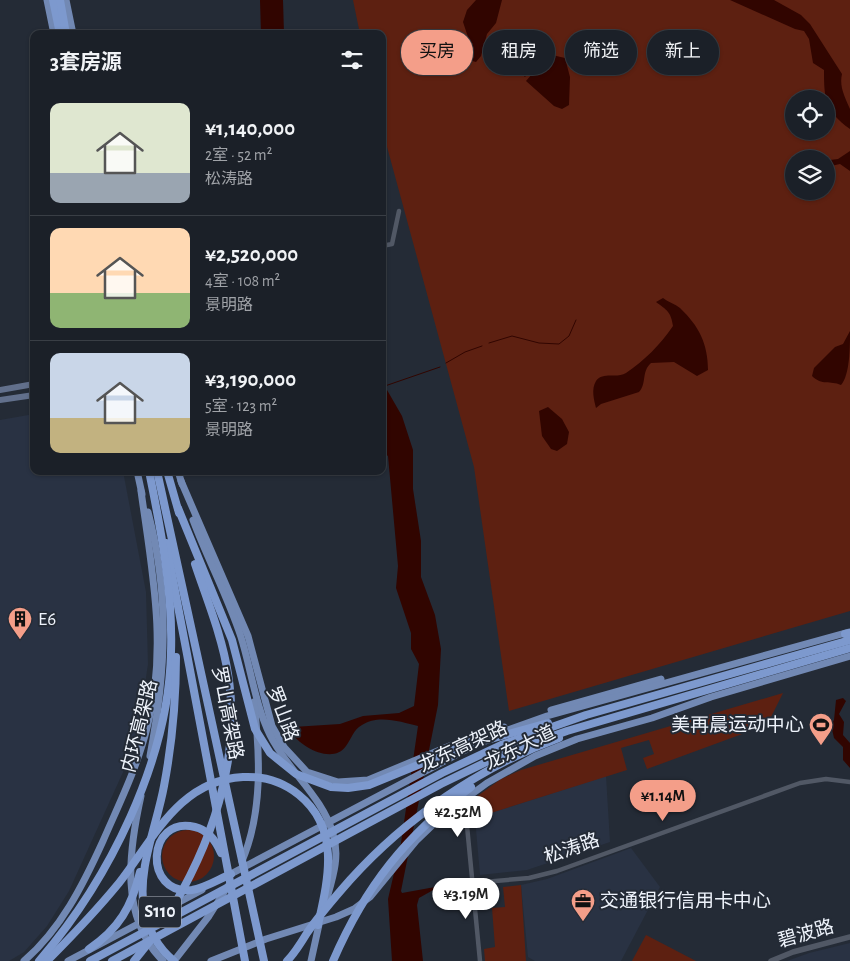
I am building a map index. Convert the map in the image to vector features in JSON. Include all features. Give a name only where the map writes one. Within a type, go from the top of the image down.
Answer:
[{"type":"highway","points":[[53,0],[59,30]]},
{"type":"highway","points":[[53,0],[64,30]]},
{"type":"highway","name":"内环高架路","points":[[39,961],[80,907],[113,851],[140,791],[161,725],[170,676],[172,640],[161,511],[150,475]]},
{"type":"highway","name":"罗山高架路","points":[[157,475],[161,511],[175,590],[246,961]]},
{"type":"highway","points":[[134,961],[152,939],[172,909],[199,855],[223,788],[231,738],[231,700],[225,658],[168,475]]},
{"type":"highway","points":[[178,508],[232,640],[255,728],[264,745],[283,765],[302,778],[331,786],[362,787],[449,752],[498,735],[586,715]]},
{"type":"highway","name":"罗山高架路","points":[[161,511],[208,702],[264,961]]},
{"type":"highway","points":[[174,961],[164,952],[151,931],[144,908],[143,894],[145,871],[164,786],[173,723],[176,672],[175,590]]},
{"type":"highway","name":"龙东高架路","points":[[90,961],[442,773],[501,745],[586,715],[849,635]]},
{"type":"highway","name":"龙东高架路","points":[[112,961],[441,784],[524,745],[850,648]]},
{"type":"highway","points":[[287,961],[350,880],[388,843],[440,810],[500,765],[553,741],[630,712]]},
{"type":"highway","points":[[47,961],[104,901],[170,814],[191,794],[216,782],[233,777],[263,778],[290,789],[308,804],[321,822],[328,842],[329,856],[327,884],[318,925]]},
{"type":"highway","points":[[333,961],[356,913],[379,876],[410,839],[440,810]]},
{"type":"highway","points":[[231,874],[190,890],[176,888],[166,882],[156,862],[156,850],[161,840],[177,828],[193,826],[208,833],[218,846],[237,918]]},
{"type":"highway","points":[[89,949],[116,928],[130,906],[150,841]]},
{"type":"highway","points":[[281,961],[307,933]]},
{"type":"main road","points":[[53,0],[54,30]]},
{"type":"main road","points":[[66,0],[72,30]]},
{"type":"main road","points":[[0,390],[30,385]]},
{"type":"main road","points":[[0,400],[30,396]]},
{"type":"main road","points":[[24,961],[57,925],[85,879],[126,790],[147,728],[156,670],[158,619],[138,475]]},
{"type":"main road","name":"罗山路","points":[[179,475],[199,535],[237,625],[262,715],[270,736],[288,767],[322,810],[334,835],[335,865],[318,925],[311,961]]},
{"type":"main road","points":[[181,481],[245,627],[255,658],[268,715],[284,747],[307,772],[327,780],[358,782],[384,778],[477,736],[555,708],[626,688],[699,673]]},
{"type":"main road","points":[[141,491],[154,534],[164,611],[164,652],[161,689],[134,835],[131,878],[134,904],[140,927],[153,950],[163,961]]},
{"type":"main road","name":"龙东大道","points":[[231,874],[294,843],[499,734],[540,718],[699,673],[849,635]]},
{"type":"main road","name":"龙东大道","points":[[211,961],[248,945],[336,917],[362,904],[440,810],[519,764],[556,747],[652,718],[710,697],[850,656]]},
{"type":"main road","points":[[174,961],[209,916],[233,878],[252,832],[256,803],[257,749],[256,718],[249,667]]},
{"type":"main road","name":"S110","points":[[68,961],[231,874]]},
{"type":"street","points":[[386,245],[392,244],[399,211]]},
{"type":"street","name":"松涛路","points":[[472,883],[520,879],[548,874],[800,783],[826,779],[850,782]]},
{"type":"street","points":[[465,805],[480,961]]},
{"type":"street","name":"碧波路","points":[[771,961],[801,949],[850,937]]},
{"type":"shaded area","points":[[260,0],[283,0],[284,30],[261,30]]},
{"type":"shaded area","points":[[353,0],[850,0],[850,611],[509,711],[474,467],[386,143],[386,30],[359,30]]},
{"type":"shaded area","points":[[476,0],[502,0],[496,23],[490,30],[483,30],[483,49],[481,56],[476,62],[473,61],[473,30],[466,30],[463,22],[467,10]]},
{"type":"shaded area","points":[[730,0],[774,0],[801,15],[810,24],[842,74],[842,88],[850,109],[850,129],[835,116],[835,90],[825,90],[824,70],[813,63],[809,39],[804,31],[795,29]]},
{"type":"shaded area","points":[[555,56],[565,58],[565,75],[569,75],[570,77],[569,105],[562,109],[554,106],[526,81],[531,75],[555,75]]},
{"type":"shaded area","points":[[850,151],[850,171],[840,164],[835,165],[835,159]]},
{"type":"shaded area","points":[[663,298],[680,308],[697,329],[704,344],[708,370],[697,376],[674,362],[651,363],[646,370],[643,385],[639,392],[601,404],[596,408],[593,391],[596,381],[602,376],[622,375],[633,368],[657,346],[673,326],[668,312],[656,302]]},
{"type":"shaded area","points":[[850,331],[848,368],[841,385],[819,381],[812,376],[814,368],[835,347],[843,344]]},
{"type":"shaded area","points":[[386,388],[402,416],[413,450],[413,489],[421,541],[421,577],[435,615],[441,649],[438,705],[401,891],[402,893],[435,887],[435,889],[419,898],[417,905],[423,961],[392,961],[388,899],[401,843],[418,726],[383,719],[368,722],[357,729],[346,746],[333,754],[317,752],[309,748],[295,738],[291,732],[293,727],[340,724],[363,716],[399,713],[414,706],[419,664],[411,649],[411,633],[396,588],[398,566],[388,456],[386,454]]},
{"type":"shaded area","points":[[548,407],[562,419],[569,432],[567,444],[557,451],[551,449],[542,436],[539,411]]},
{"type":"shaded area","points":[[30,415],[30,475],[124,475],[146,592],[148,664],[139,725],[129,759],[69,891],[47,926],[24,952],[9,961],[0,961],[0,420]]},
{"type":"shaded area","points":[[783,693],[767,725],[647,769],[643,758],[654,754],[649,740],[621,748],[627,770],[475,818],[472,800],[501,779],[521,770]]},
{"type":"shaded area","points":[[843,698],[846,701],[839,714],[844,722],[843,735],[850,743],[850,768],[843,760],[843,747],[834,738],[831,725],[834,720],[836,700]]},
{"type":"shaded area","points":[[606,776],[610,842],[527,870],[480,875],[475,818]]},
{"type":"shaded area","points":[[183,830],[193,830],[207,837],[214,851],[214,861],[207,875],[193,882],[183,882],[173,878],[166,871],[162,861],[162,851],[166,841],[173,834]]},
{"type":"shaded area","name":"交通银行信用卡中心","points":[[631,848],[660,887],[621,961],[535,961],[528,957],[521,885],[547,879]]},
{"type":"shaded area","points":[[521,885],[526,961],[485,961],[484,949],[495,947],[492,908],[505,907],[503,887]]},
{"type":"shaded area","points":[[646,935],[696,961],[632,961]]},
{"type":"shaded area","points":[[850,943],[850,961],[787,961],[809,953]]},
{"type":"waterway","points":[[489,343],[512,336],[539,343],[559,344],[569,336],[576,320]]},
{"type":"waterway","points":[[446,363],[465,352],[482,346]]},
{"type":"waterway","points":[[386,386],[440,367]]},
{"type":"place","name":"E6","points":[[20,640]]},
{"type":"place","name":"美再晨运动中心","points":[[821,746]]},
{"type":"place","name":"交通银行信用卡中心","points":[[583,922]]}]
